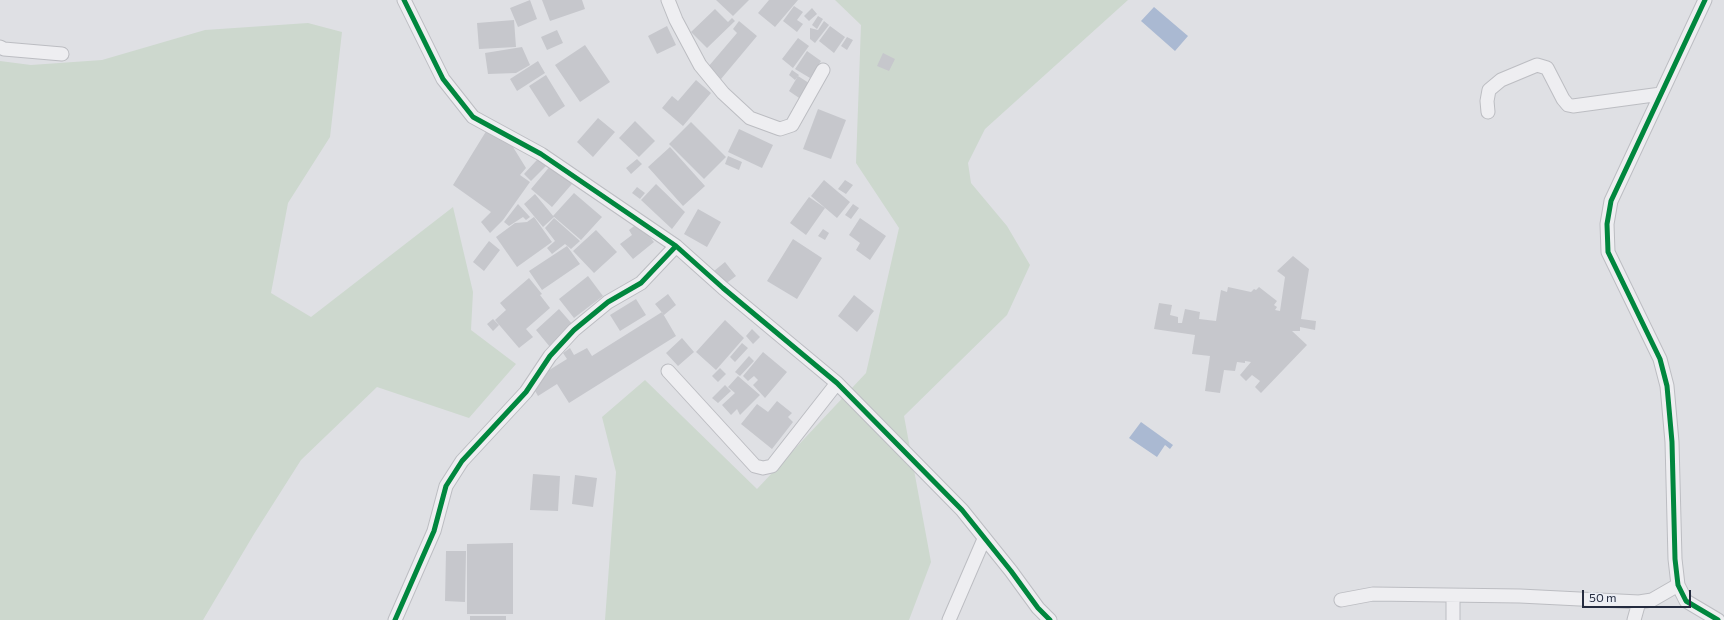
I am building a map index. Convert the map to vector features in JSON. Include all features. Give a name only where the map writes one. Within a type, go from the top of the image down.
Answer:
[{"type":"street","points":[[404,0],[443,80],[473,116],[541,154],[676,246],[723,288],[837,383],[962,510],[1011,571],[1038,608],[1050,620]]},
{"type":"street","points":[[668,0],[676,20],[700,65],[723,93],[750,118],[780,128],[792,125],[823,70]]},
{"type":"street","points":[[1705,0],[1611,202],[1607,224],[1608,252],[1660,359],[1667,386],[1672,442],[1675,559],[1678,585],[1686,601],[1718,620]]},
{"type":"street","points":[[0,47],[4,49],[62,54]]},
{"type":"street","points":[[1488,112],[1487,101],[1489,90],[1501,80],[1537,65],[1547,68],[1562,99],[1568,105],[1573,106],[1661,94]]},
{"type":"street","points":[[395,620],[434,531],[446,486],[462,461],[526,392],[550,356],[574,330],[608,302],[641,283],[676,246]]},
{"type":"street","points":[[668,370],[755,466],[763,468],[772,466],[837,383]]},
{"type":"street","points":[[949,620],[984,539]]},
{"type":"street","points":[[1341,600],[1373,594],[1520,596],[1639,602],[1652,600],[1678,585]]},
{"type":"street","points":[[1453,596],[1453,620]]},
{"type":"street","points":[[1634,620],[1639,602]]},
{"type":"shaded area","points":[[835,0],[1128,0],[985,129],[968,163],[971,183],[1007,226],[1030,265],[1007,315],[904,416],[931,562],[909,620],[605,620],[616,472],[602,417],[645,380],[757,489],[866,373],[899,228],[856,163],[861,25]]},
{"type":"shaded area","points":[[308,23],[342,32],[330,137],[288,203],[271,293],[311,317],[453,207],[473,292],[471,330],[516,364],[469,418],[377,387],[301,460],[254,534],[203,620],[0,620],[0,61],[31,65],[102,60],[205,30]]},
{"type":"water","points":[[1154,7],[1188,36],[1175,51],[1141,21]]},
{"type":"water","points":[[1141,422],[1173,445],[1170,449],[1165,445],[1157,457],[1129,438]]},
{"type":"building","points":[[530,0],[537,19],[518,27],[510,8]]},
{"type":"building","points":[[542,0],[582,0],[585,9],[550,21]]},
{"type":"building","points":[[716,0],[749,0],[733,16]]},
{"type":"building","points":[[769,0],[798,0],[775,27],[758,13]]},
{"type":"building","points":[[794,6],[803,12],[797,20],[803,24],[797,32],[783,21]]},
{"type":"building","points":[[812,8],[817,14],[809,21],[804,16]]},
{"type":"building","points":[[715,9],[728,22],[732,18],[735,21],[707,48],[691,32]]},
{"type":"building","points":[[818,16],[823,19],[817,29],[812,25]]},
{"type":"building","points":[[514,20],[516,47],[479,49],[477,23]]},
{"type":"building","points":[[739,21],[757,36],[721,79],[708,67],[737,33],[733,29]]},
{"type":"building","points":[[824,21],[829,25],[815,43],[810,39],[810,28],[818,30]]},
{"type":"building","points":[[667,26],[676,45],[657,54],[648,36]]},
{"type":"building","points":[[830,26],[845,37],[834,53],[819,41]]},
{"type":"building","points":[[557,30],[563,43],[547,50],[541,37]]},
{"type":"building","points":[[847,37],[853,40],[847,50],[841,46]]},
{"type":"building","points":[[798,38],[809,46],[793,68],[782,59]]},
{"type":"building","points":[[585,45],[610,82],[580,102],[555,65]]},
{"type":"building","points":[[522,47],[530,65],[516,73],[488,74],[485,53]]},
{"type":"building","points":[[807,51],[821,61],[810,78],[795,69]]},
{"type":"building","points":[[883,53],[895,59],[889,71],[877,66]]},
{"type":"building","points":[[538,61],[545,73],[517,91],[510,79]]},
{"type":"building","points":[[792,70],[799,75],[795,80],[789,75]]},
{"type":"building","points":[[546,75],[565,106],[549,117],[529,86]]},
{"type":"building","points":[[798,76],[812,85],[802,100],[789,91]]},
{"type":"building","points":[[696,80],[711,93],[683,126],[662,108],[672,96],[678,101]]},
{"type":"building","points":[[818,109],[846,120],[831,159],[803,149]]},
{"type":"building","points":[[598,118],[615,132],[593,157],[577,142]]},
{"type":"building","points":[[493,120],[516,134],[513,147],[526,168],[520,175],[530,182],[503,220],[490,233],[481,222],[491,212],[453,185]]},
{"type":"building","points":[[635,121],[655,141],[639,157],[619,138]]},
{"type":"building","points":[[691,122],[726,157],[704,179],[669,144]]},
{"type":"building","points":[[739,129],[773,145],[762,168],[728,152]]},
{"type":"building","points":[[670,147],[705,186],[683,206],[648,167]]},
{"type":"building","points":[[547,149],[555,157],[531,181],[524,174]]},
{"type":"building","points":[[728,156],[742,162],[739,170],[725,164]]},
{"type":"building","points":[[556,159],[578,177],[552,207],[531,189]]},
{"type":"building","points":[[637,159],[642,164],[631,174],[626,168]]},
{"type":"building","points":[[824,180],[850,202],[837,218],[811,196]]},
{"type":"building","points":[[845,180],[853,185],[846,194],[838,189]]},
{"type":"building","points":[[656,184],[685,212],[672,229],[641,200]]},
{"type":"building","points":[[637,187],[645,193],[640,199],[632,193]]},
{"type":"building","points":[[574,193],[602,217],[581,240],[553,216]]},
{"type":"building","points":[[535,194],[554,217],[543,227],[524,204]]},
{"type":"building","points":[[809,197],[825,208],[806,235],[790,223]]},
{"type":"building","points":[[518,204],[530,217],[526,220],[523,217],[509,226],[504,222]]},
{"type":"building","points":[[853,204],[859,208],[851,219],[845,215]]},
{"type":"building","points":[[698,209],[721,222],[707,247],[684,234]]},
{"type":"building","points":[[534,217],[552,242],[517,267],[496,237],[515,223],[527,222]]},
{"type":"building","points":[[554,218],[580,241],[571,249],[565,244],[552,254],[547,248],[555,241],[545,228]]},
{"type":"building","points":[[860,218],[886,236],[870,260],[856,250],[860,243],[849,235]]},
{"type":"building","points":[[638,223],[654,242],[633,259],[620,244],[632,235],[629,230]]},
{"type":"building","points":[[823,229],[829,233],[825,240],[818,236]]},
{"type":"building","points":[[596,230],[617,252],[594,273],[573,251]]},
{"type":"building","points":[[793,239],[822,258],[797,299],[767,281]]},
{"type":"building","points":[[489,241],[500,250],[484,271],[473,262]]},
{"type":"building","points":[[567,246],[580,264],[542,290],[529,271]]},
{"type":"building","points":[[1293,256],[1309,269],[1301,319],[1316,321],[1315,330],[1300,327],[1300,331],[1292,331],[1307,345],[1261,393],[1255,387],[1260,381],[1252,375],[1246,381],[1240,375],[1251,362],[1245,361],[1245,363],[1237,362],[1235,371],[1224,370],[1220,393],[1205,391],[1210,356],[1192,354],[1195,335],[1154,329],[1159,303],[1172,305],[1170,315],[1178,317],[1178,323],[1182,323],[1185,309],[1200,312],[1199,319],[1216,321],[1221,290],[1227,292],[1228,287],[1251,292],[1259,287],[1277,301],[1274,305],[1277,307],[1275,310],[1280,311],[1285,277],[1277,271]]},
{"type":"building","points":[[725,262],[736,276],[724,285],[714,271]]},
{"type":"building","points":[[588,276],[603,296],[574,318],[559,299]]},
{"type":"building","points":[[529,278],[542,294],[540,295],[550,308],[526,329],[533,337],[519,348],[495,320],[506,310],[500,303]]},
{"type":"building","points":[[668,294],[676,305],[664,315],[655,304]]},
{"type":"building","points":[[854,295],[874,311],[857,332],[838,316]]},
{"type":"building","points":[[636,299],[646,315],[620,331],[610,315]]},
{"type":"building","points":[[559,309],[573,325],[550,347],[536,330]]},
{"type":"building","points":[[662,312],[676,336],[569,403],[557,384],[538,396],[530,382],[567,359],[563,353],[570,348],[574,355],[587,348],[592,356]]},
{"type":"building","points":[[493,319],[499,325],[493,331],[487,324]]},
{"type":"building","points":[[725,320],[744,338],[716,370],[696,352]]},
{"type":"building","points":[[752,329],[760,337],[753,344],[746,336]]},
{"type":"building","points":[[682,338],[694,352],[678,366],[666,353]]},
{"type":"building","points":[[742,343],[748,348],[735,362],[730,357]]},
{"type":"building","points":[[763,352],[787,372],[765,398],[753,385],[758,380],[754,376],[748,381],[743,376]]},
{"type":"building","points":[[749,356],[754,361],[740,376],[735,372]]},
{"type":"building","points":[[720,368],[726,374],[718,382],[712,376]]},
{"type":"building","points":[[738,376],[760,395],[740,415],[737,409],[731,415],[722,405],[735,393],[728,387]]},
{"type":"building","points":[[725,385],[731,391],[718,403],[712,398]]},
{"type":"building","points":[[777,401],[792,413],[788,417],[793,422],[772,449],[741,424],[757,404],[768,412]]},
{"type":"building","points":[[533,474],[560,476],[558,511],[530,510]]},
{"type":"building","points":[[575,475],[597,478],[593,507],[572,504]]},
{"type":"building","points":[[513,543],[513,614],[467,614],[467,544]]},
{"type":"building","points":[[446,551],[466,551],[465,602],[445,601]]},
{"type":"building","points":[[470,616],[506,616],[506,620],[470,620]]},
{"type":"cycle path","points":[[404,0],[443,79],[473,117],[541,154],[676,246],[723,288],[837,383],[962,510],[1011,571],[1038,608],[1050,620]]},
{"type":"cycle path","points":[[1705,0],[1611,201],[1607,224],[1608,252],[1660,359],[1667,386],[1672,442],[1675,559],[1678,585],[1686,601],[1718,620]]},
{"type":"cycle path","points":[[395,620],[434,531],[446,486],[462,461],[526,392],[550,356],[574,330],[608,302],[641,283],[676,246]]}]
